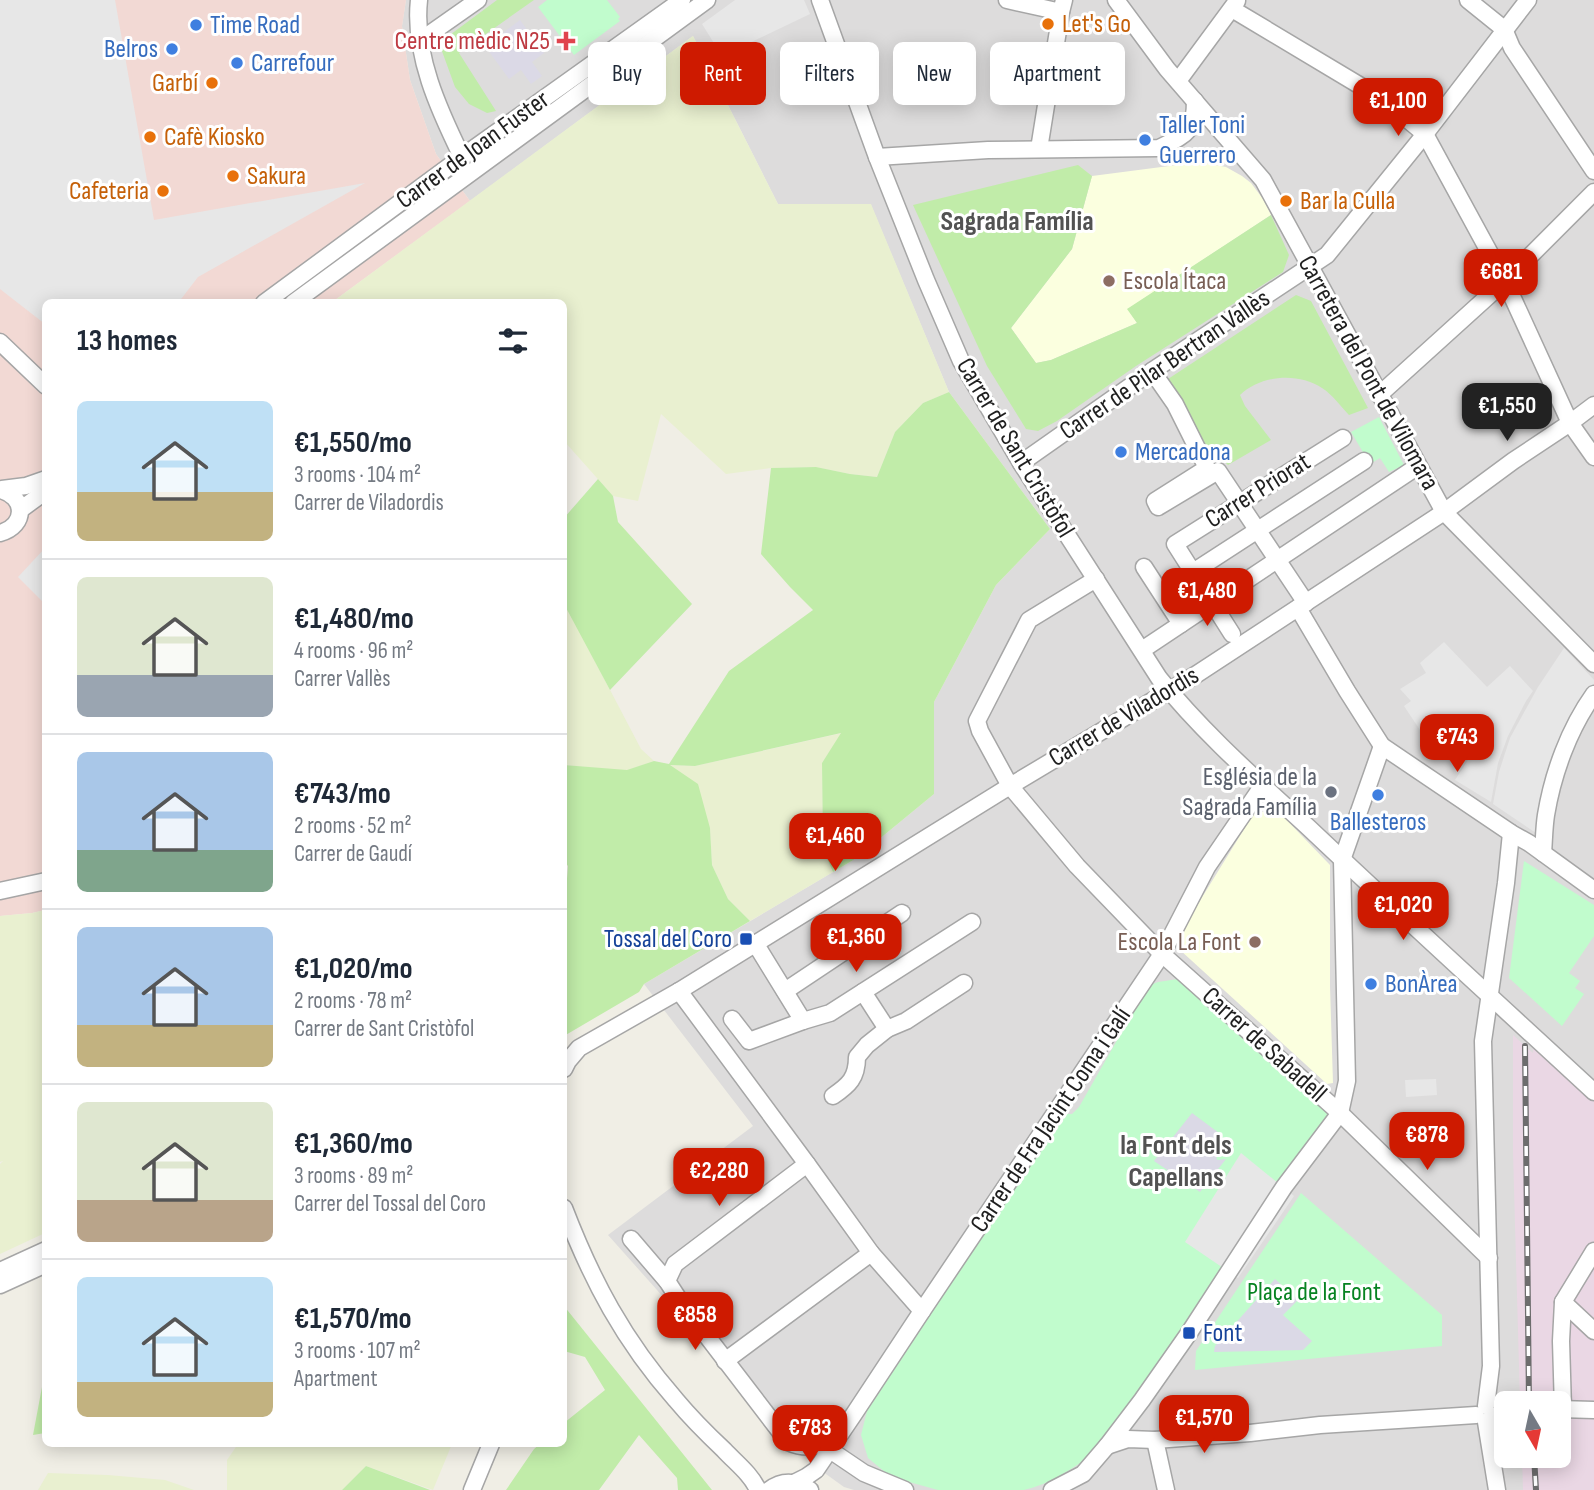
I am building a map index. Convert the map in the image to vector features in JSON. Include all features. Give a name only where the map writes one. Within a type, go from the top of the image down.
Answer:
[{"type":"street","points":[[419,0],[419,28],[424,60],[433,92],[462,157]]},
{"type":"street","points":[[421,40],[478,0]]},
{"type":"street","name":"Carrer de Joan Fuster","points":[[269,299],[682,0]]},
{"type":"street","name":"Carrer de Joan Fuster","points":[[297,299],[707,0]]},
{"type":"street","points":[[820,0],[877,157],[988,150],[1159,148],[1180,138],[1192,127],[1195,101]]},
{"type":"street","points":[[1007,0],[1062,6],[1038,149]]},
{"type":"street","name":"Carretera del Pont de Vilomara","points":[[1116,0],[1167,69],[1266,184],[1444,512],[1590,653]]},
{"type":"street","points":[[1468,0],[1504,29],[1512,48],[1594,171]]},
{"type":"street","name":"Carrer de Pilar Bertran Vallès","points":[[1021,463],[1152,371],[1327,255],[1528,0]]},
{"type":"street","points":[[1178,81],[1235,5],[1384,100],[1425,134],[1505,281],[1570,424],[1594,457]]},
{"type":"street","name":"Carrer de Sant Cristòfol","points":[[877,157],[961,361],[1021,463],[1168,690],[1192,717],[1342,860],[1594,1092]]},
{"type":"street","points":[[1379,395],[1505,281],[1594,192]]},
{"type":"street","points":[[0,331],[42,369]]},
{"type":"street","points":[[0,342],[42,382]]},
{"type":"street","points":[[1152,371],[1175,404],[1207,468],[1155,501],[1158,507],[1218,471],[1276,559],[1347,691],[1382,746],[1594,890]]},
{"type":"street","name":"Carrer de Viladordis","points":[[571,1049],[679,991],[1197,674],[1444,512],[1594,405]]},
{"type":"street","name":"Carrer Priorat","points":[[1193,572],[1175,544],[1342,438]]},
{"type":"street","points":[[1233,634],[1193,572],[1364,461]]},
{"type":"street","points":[[1142,650],[1418,466]]},
{"type":"street","points":[[1,490],[42,480]]},
{"type":"street","points":[[1,490],[12,494],[20,510],[16,524],[2,536]]},
{"type":"street","points":[[20,510],[42,494]]},
{"type":"street","points":[[1144,567],[1181,624]]},
{"type":"street","name":"Carrer de Sabadell","points":[[1096,579],[1029,620],[977,721],[979,731],[1010,786],[1077,866],[1162,954],[1340,1112],[1489,1258]]},
{"type":"street","points":[[1192,717],[1188,700],[1197,674]]},
{"type":"street","points":[[1543,853],[1546,815],[1565,747],[1582,711],[1594,694]]},
{"type":"street","points":[[1052,1490],[1083,1474],[1107,1446],[1189,1333],[1284,1187],[1340,1112],[1348,1081],[1342,860],[1382,746]]},
{"type":"street","name":"Carrer de Fra Jacint Coma i Galí","points":[[816,1470],[1162,954],[1208,867],[1263,785]]},
{"type":"street","points":[[1497,1490],[1489,1415],[1491,1366],[1483,1041],[1511,833]]},
{"type":"street","points":[[0,891],[42,882]]},
{"type":"street","points":[[785,991],[902,913]]},
{"type":"street","points":[[732,1019],[749,1041],[830,1013],[972,922]]},
{"type":"street","points":[[755,943],[803,1021]]},
{"type":"street","points":[[832,1096],[849,1085],[857,1067],[857,1057],[867,1045],[887,1029],[906,1021],[964,983]]},
{"type":"street","points":[[679,991],[871,1253],[922,1311]]},
{"type":"street","points":[[863,992],[887,1029]]},
{"type":"street","points":[[667,1281],[675,1264],[807,1164]]},
{"type":"street","points":[[567,1215],[590,1272],[625,1334],[674,1399],[700,1427],[755,1483],[763,1482],[772,1488],[794,1483],[812,1490],[816,1470]]},
{"type":"street","points":[[631,1239],[667,1281],[725,1362],[788,1442],[800,1447],[832,1446],[864,1473],[905,1490]]},
{"type":"street","points":[[1561,1391],[1563,1302],[1594,1251]]},
{"type":"street","points":[[0,1270],[42,1252]]},
{"type":"street","points":[[725,1362],[871,1253]]},
{"type":"street","points":[[0,1285],[42,1266]]},
{"type":"street","points":[[1563,1302],[1594,1331]]},
{"type":"street","points":[[1572,1409],[1594,1410]]},
{"type":"street","points":[[1079,1490],[1107,1446],[1128,1439],[1155,1440],[1320,1425],[1489,1415]]},
{"type":"street","points":[[1155,1440],[1166,1490]]},
{"type":"street","points":[[472,1490],[490,1447]]},
{"type":"street","points":[[794,1483],[816,1470]]},
{"type":"shaded area","points":[[0,0],[406,0],[402,26],[410,80],[436,154],[470,201],[336,299],[42,299],[42,911],[0,916]]},
{"type":"shaded area","points":[[0,0],[115,0],[154,220],[365,183],[198,277],[181,299],[42,299],[42,322],[0,289]]},
{"type":"shaded area","points":[[406,0],[1594,0],[1594,1097],[1540,1391],[1494,1391],[1494,1468],[1542,1468],[1543,1490],[854,1490],[844,1487],[812,1464],[608,1235],[753,1126],[644,984],[855,859],[934,794],[934,702],[996,585],[1050,529],[949,392],[871,205],[778,204],[728,105],[766,105],[766,42],[696,42],[693,36],[680,42],[680,46],[666,56],[666,42],[588,42],[588,105],[600,105],[470,201],[436,154],[410,80],[402,26]]},
{"type":"shaded area","points":[[735,0],[804,0],[810,14],[751,42],[713,42],[702,24]]},
{"type":"shaded area","points":[[520,20],[544,53],[532,62],[542,76],[531,84],[521,70],[509,79],[485,46]]},
{"type":"shaded area","points":[[693,36],[696,42],[685,42]]},
{"type":"shaded area","points":[[680,46],[680,105],[728,105],[778,204],[871,204],[949,392],[923,403],[895,432],[877,477],[815,467],[771,468],[726,474],[661,414],[638,501],[613,496],[567,444],[567,299],[336,299],[599,105],[666,105],[666,56]]},
{"type":"shaded area","name":"Escola Ítaca","points":[[1200,162],[1226,167],[1242,176],[1263,199],[1271,215],[1128,309],[1137,323],[1051,360],[1036,363],[1011,328],[1072,249],[1092,176]]},
{"type":"shaded area","points":[[42,551],[42,601],[18,577]]},
{"type":"shaded area","points":[[567,608],[641,749],[654,761],[627,771],[567,765]]},
{"type":"shaded area","points":[[1444,642],[1487,687],[1510,666],[1533,691],[1508,736],[1498,763],[1491,802],[1455,780],[1470,757],[1453,739],[1449,744],[1420,730],[1404,706],[1411,701],[1400,689],[1426,673],[1420,663]]},
{"type":"shaded area","points":[[1564,648],[1594,680],[1594,687],[1539,814],[1536,833],[1493,804],[1499,772],[1510,738],[1538,687]]},
{"type":"shaded area","points":[[842,733],[822,763],[823,849],[833,872],[750,921],[728,899],[712,865],[710,828],[668,765],[695,766]]},
{"type":"shaded area","name":"Escola La Font","points":[[1277,810],[1330,865],[1333,1083],[1327,1084],[1180,950],[1180,933],[1254,813]]},
{"type":"shaded area","points":[[42,911],[42,1234],[0,1254],[0,1164],[3,1161],[0,1162],[0,916]]},
{"type":"shaded area","points":[[1513,1035],[1533,1053],[1534,1041],[1594,1097],[1594,1490],[1523,1490],[1522,1468],[1572,1468],[1572,1391],[1520,1391],[1513,1152]]},
{"type":"shaded area","points":[[1436,1079],[1437,1095],[1406,1097],[1405,1080]]},
{"type":"shaded area","points":[[1192,1113],[1223,1136],[1213,1138],[1217,1160],[1226,1159],[1200,1192],[1154,1161]]},
{"type":"shaded area","points":[[1241,1153],[1294,1196],[1238,1278],[1185,1242]]},
{"type":"shaded area","name":"Plaça de la Font","points":[[1275,1279],[1298,1300],[1283,1315],[1312,1341],[1303,1350],[1214,1352],[1215,1346]]},
{"type":"shaded area","points":[[236,1447],[451,1447],[433,1490],[366,1466],[342,1490],[227,1490],[227,1460]]},
{"type":"shaded area","points":[[48,1473],[165,1480],[194,1490],[38,1490]]},
{"type":"green space","points":[[497,0],[534,0],[459,53],[496,111],[487,113],[469,104],[455,87],[439,43]]},
{"type":"green space","points":[[547,0],[607,0],[620,17],[620,21],[588,42],[574,55],[538,7]]},
{"type":"green space","points":[[1078,165],[1092,176],[1072,249],[1011,328],[1036,363],[1051,360],[1137,323],[1127,309],[1271,215],[1289,255],[1283,272],[1136,366],[1057,421],[1038,431],[1026,429],[987,366],[913,205]]},
{"type":"green space","points":[[1296,295],[1311,301],[1368,408],[1349,415],[1326,391],[1302,380],[1280,378],[1258,383],[1240,395],[1245,406],[1271,440],[1228,465],[1199,438],[1168,379]]},
{"type":"green space","points":[[949,392],[1050,529],[996,585],[934,702],[934,794],[855,859],[833,872],[823,849],[822,763],[841,733],[695,766],[670,765],[698,784],[710,828],[712,865],[728,899],[750,921],[644,984],[639,992],[567,1034],[567,765],[627,770],[654,761],[669,764],[729,671],[813,610],[761,554],[771,468],[816,467],[877,477],[895,432],[923,403]]},
{"type":"green space","points":[[1379,417],[1404,465],[1389,472],[1380,458],[1370,464],[1351,432]]},
{"type":"green space","points":[[598,479],[613,496],[618,522],[692,604],[610,690],[567,610],[567,515]]},
{"type":"green space","points":[[1524,861],[1594,905],[1594,936],[1569,973],[1580,981],[1575,988],[1584,994],[1562,1026],[1509,978]]},
{"type":"green space","points":[[1178,979],[1332,1116],[1221,1270],[1097,1451],[1053,1479],[1024,1490],[938,1490],[891,1477],[868,1458],[861,1435],[867,1411],[1059,1120],[1064,1114],[1072,1114],[1079,1107],[1148,986]]},
{"type":"green space","name":"Plaça de la Font","points":[[1301,1193],[1442,1315],[1442,1346],[1195,1370],[1196,1351]]},
{"type":"green space","points":[[567,1310],[712,1490],[678,1490],[677,1478],[639,1435],[599,1490],[506,1490],[536,1447],[567,1447],[567,1421],[605,1390],[585,1357],[567,1352]]},
{"type":"green space","points":[[42,1387],[42,1434],[33,1435]]},
{"type":"green space","points":[[366,1466],[430,1490],[342,1490]]},
{"type":"railway","points":[[1525,1046],[1529,1391]]},
{"type":"railway","points":[[1535,1468],[1536,1490]]},
{"type":"place","name":"Let's Go","points":[[1048,24]]},
{"type":"place","name":"Time Road","points":[[196,25]]},
{"type":"place","name":"Centre mèdic N25","points":[[566,41]]},
{"type":"place","name":"Belros","points":[[172,49]]},
{"type":"place","name":"Carrefour","points":[[237,63]]},
{"type":"place","name":"Garbí","points":[[212,83]]},
{"type":"place","name":"Cafè Kiosko","points":[[150,137]]},
{"type":"place","name":"Taller Toni Guerrero","points":[[1145,140]]},
{"type":"place","name":"Sakura","points":[[233,176]]},
{"type":"place","name":"Cafeteria","points":[[163,191]]},
{"type":"place","name":"Bar la Culla","points":[[1286,201]]},
{"type":"place","name":"Escola Ítaca","points":[[1109,281]]},
{"type":"place","name":"Mercadona","points":[[1121,452]]},
{"type":"place","name":"Església de la Sagrada Família","points":[[1331,792]]},
{"type":"place","name":"Ballesteros","points":[[1378,795]]},
{"type":"place","name":"Tossal del Coro","points":[[746,939]]},
{"type":"place","name":"Escola La Font","points":[[1255,942]]},
{"type":"place","name":"BonÀrea","points":[[1371,984]]},
{"type":"place","name":"Font","points":[[1189,1333]]},
{"type":"district","name":"Sagrada Família","points":[[1017,221]]},
{"type":"district","name":"la Font dels Capellans","points":[[1176,1161]]}]
